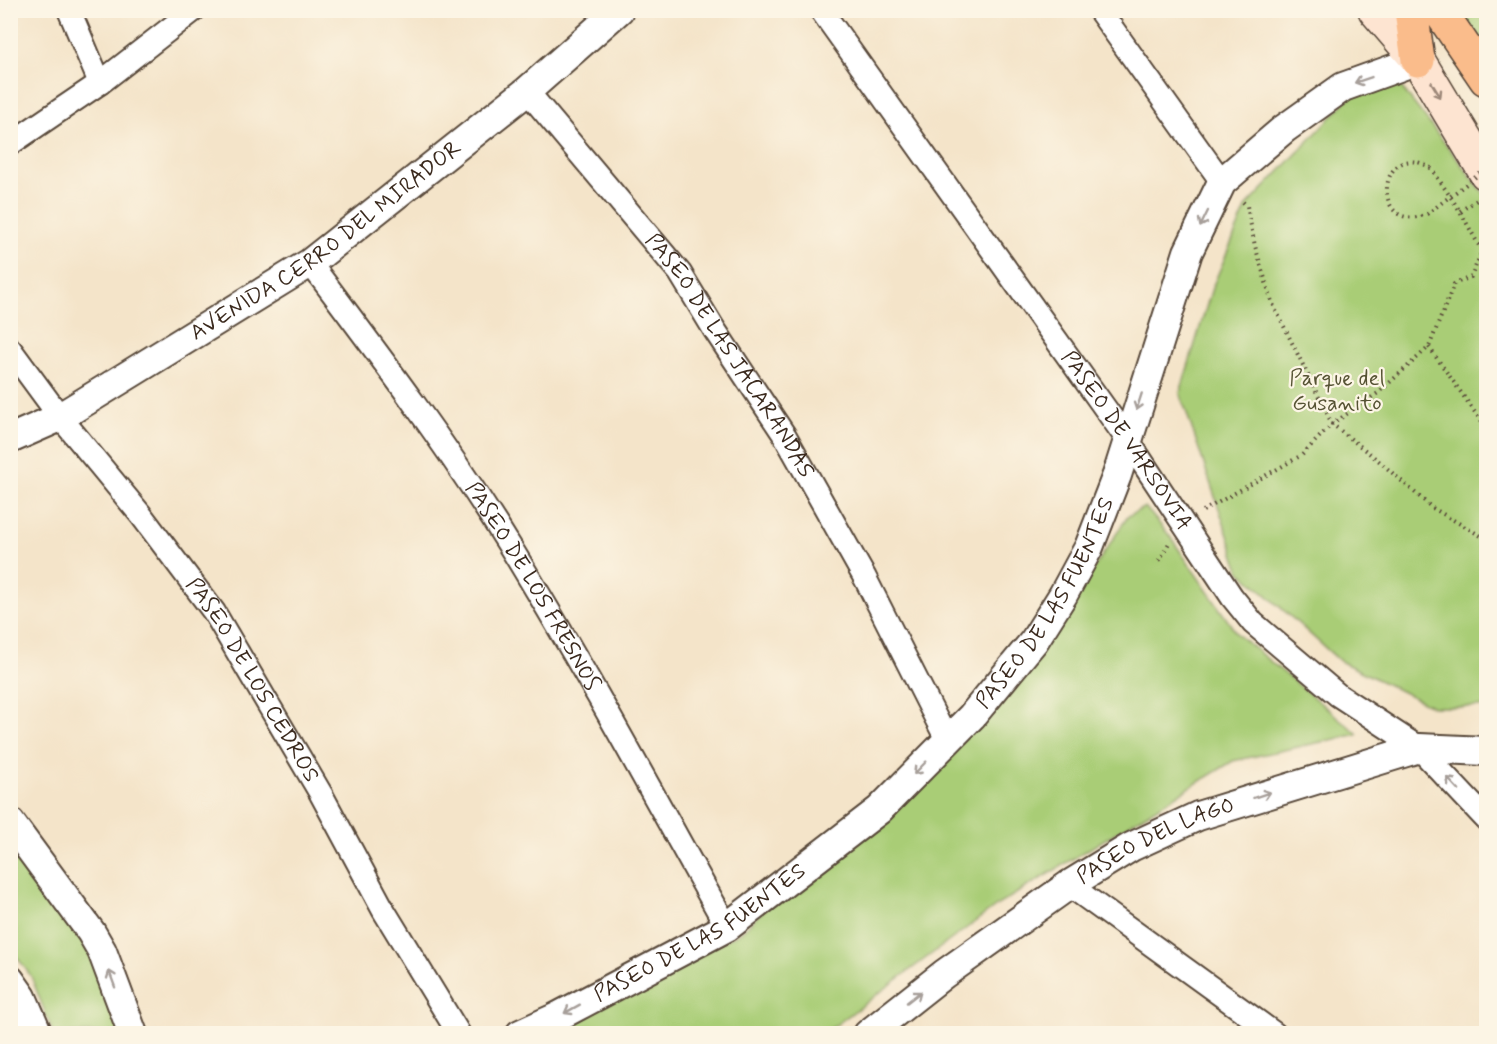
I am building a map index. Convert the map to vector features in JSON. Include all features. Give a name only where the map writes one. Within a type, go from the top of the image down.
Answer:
[{"type":"highway","points":[[1411,10],[1418,60]]},
{"type":"highway","points":[[1439,10],[1486,79]]},
{"type":"main road","points":[[1375,10],[1418,60],[1486,171]]},
{"type":"street","points":[[69,10],[100,83]]},
{"type":"street","points":[[10,144],[100,83],[194,10]]},
{"type":"street","name":"AVENIDA CERRO DEL MIRADOR","points":[[10,439],[60,417],[310,263],[527,91],[619,10]]},
{"type":"street","name":"PASEO DE VARSOVIA","points":[[821,10],[1127,439],[1232,597],[1254,623],[1338,695],[1419,748],[1486,819]]},
{"type":"street","points":[[1099,10],[1222,182]]},
{"type":"street","name":"PASEO DE LAS FUENTES","points":[[520,1034],[555,1018],[727,927],[879,810],[972,716],[1034,641],[1063,595],[1106,507],[1188,252],[1222,182],[1284,129],[1343,87],[1418,60]]},
{"type":"street","name":"PASEO DE LAS JACARANDAS","points":[[527,91],[680,273],[785,436],[865,578],[947,740]]},
{"type":"street","name":"PASEO DE LOS FRESNOS","points":[[310,263],[420,409],[510,547],[583,669],[727,927]]},
{"type":"street","name":"PASEO DE LOS CEDROS","points":[[10,349],[60,417],[141,515],[214,612],[321,794],[384,911],[459,1034]]},
{"type":"street","name":"PASEO DEL LAGO","points":[[868,1034],[944,974],[1069,885],[1131,847],[1198,816],[1419,748],[1486,751]]},
{"type":"street","points":[[10,822],[92,932],[102,951],[133,1034]]},
{"type":"street","points":[[1069,885],[1275,1034]]},
{"type":"street","points":[[11,980],[22,997],[38,1034]]},
{"type":"path","points":[[1159,561],[1181,520],[1217,504],[1302,454],[1332,424],[1378,393],[1429,347],[1454,284],[1471,278],[1482,251],[1460,211],[1431,168],[1410,162],[1402,165],[1389,176],[1385,193],[1388,202],[1398,213],[1415,218],[1427,214],[1486,171]]},
{"type":"path","points":[[1222,182],[1247,206],[1255,246],[1272,302],[1332,424],[1379,461],[1431,507],[1486,538]]},
{"type":"path","points":[[1460,211],[1486,194]]},
{"type":"path","points":[[1429,347],[1486,428]]},
{"type":"green space","points":[[1454,11],[1486,11],[1486,54]]},
{"type":"green space","name":"Parque del Gusanito","points":[[1391,74],[1486,196],[1486,707],[1433,707],[1340,661],[1240,571],[1180,393],[1212,288],[1247,206],[1352,95]]},
{"type":"green space","points":[[1145,507],[1169,535],[1237,634],[1358,734],[1233,761],[999,904],[825,1033],[539,1034],[740,933],[1047,640],[1128,516]]},
{"type":"green space","points":[[10,829],[102,951],[128,1033],[53,1033],[31,976],[11,949]]}]
